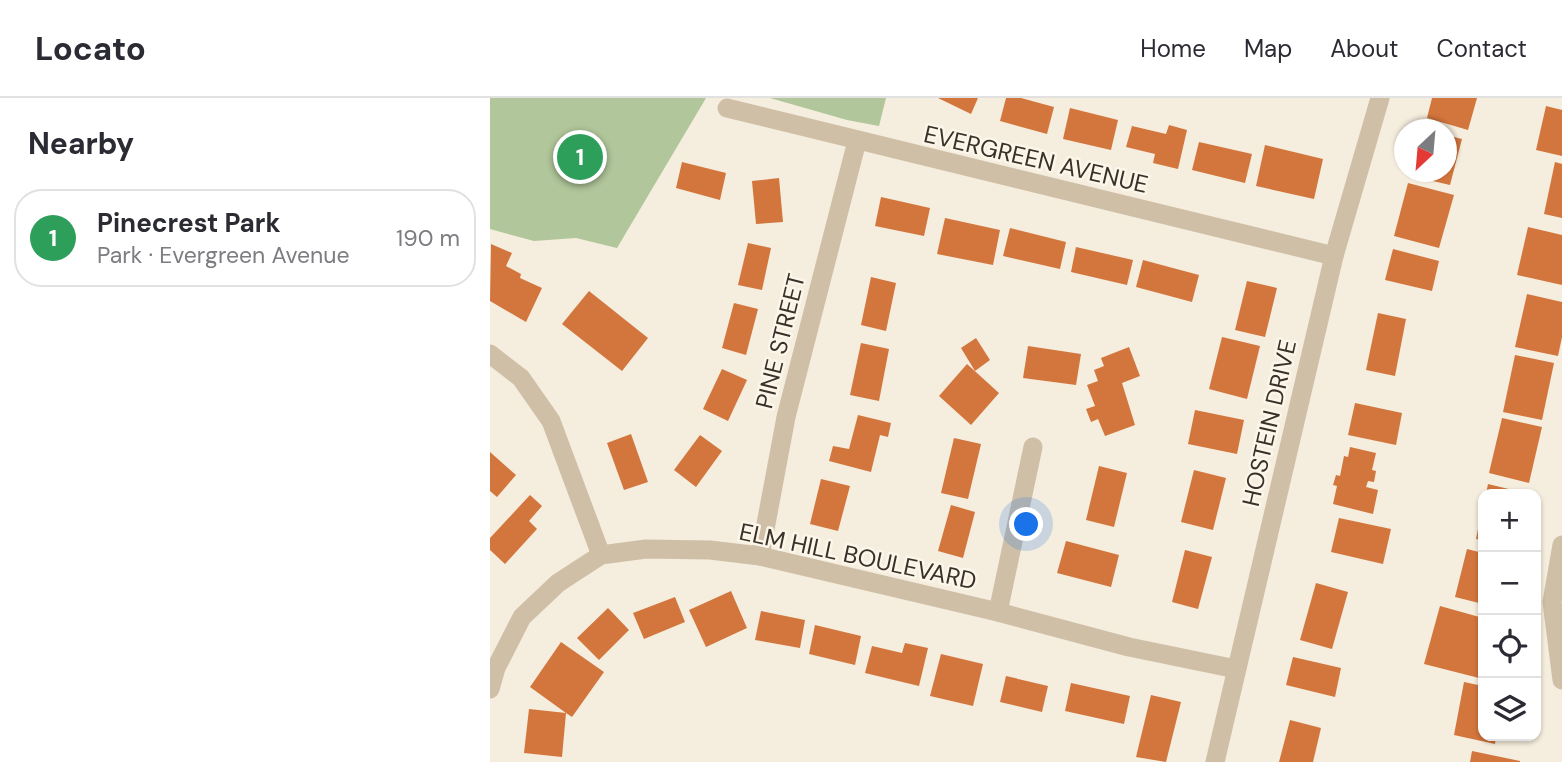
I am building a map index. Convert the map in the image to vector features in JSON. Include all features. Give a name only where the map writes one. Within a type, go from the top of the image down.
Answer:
[{"type":"street","name":"HOSTEIN DRIVE","points":[[1215,762],[1334,256],[1380,98]]},
{"type":"street","name":"EVERGREEN AVENUE","points":[[727,108],[1334,256]]},
{"type":"street","name":"PINE STREET","points":[[760,556],[786,417],[857,141]]},
{"type":"street","points":[[490,354],[521,378],[551,421],[601,555]]},
{"type":"street","points":[[998,612],[1033,447]]},
{"type":"street","points":[[1562,545],[1552,602],[1562,680]]},
{"type":"street","name":"ELM HILL BOULEVARD","points":[[490,689],[496,668],[522,617],[558,583],[601,555],[646,549],[710,550],[760,556],[998,612],[1129,647],[1236,669]]},
{"type":"green space","points":[[490,98],[706,98],[617,248],[576,238],[534,241],[490,229]]},
{"type":"green space","points":[[770,98],[886,98],[879,126],[847,120]]},
{"type":"building","points":[[938,98],[978,98],[971,114]]},
{"type":"building","points":[[1006,98],[1021,98],[1054,107],[1047,134],[1000,121]]},
{"type":"building","points":[[1432,98],[1477,98],[1468,130],[1457,127],[1457,119],[1427,118]]},
{"type":"building","points":[[1546,106],[1562,110],[1562,156],[1536,150]]},
{"type":"building","points":[[1070,108],[1118,120],[1111,150],[1063,139]]},
{"type":"building","points":[[1169,125],[1187,130],[1178,169],[1153,163],[1155,154],[1126,147],[1132,126],[1166,134]]},
{"type":"building","points":[[1457,138],[1462,139],[1457,158]]},
{"type":"building","points":[[1199,142],[1252,154],[1245,183],[1192,170]]},
{"type":"building","points":[[1265,145],[1323,159],[1314,199],[1256,186]]},
{"type":"building","points":[[682,162],[726,173],[720,200],[676,188]]},
{"type":"building","points":[[1555,162],[1562,164],[1562,218],[1544,214]]},
{"type":"building","points":[[779,178],[783,222],[756,224],[752,181]]},
{"type":"building","points":[[1408,183],[1454,195],[1439,248],[1394,236]]},
{"type":"building","points":[[881,197],[930,208],[924,236],[875,226]]},
{"type":"building","points":[[945,218],[1000,230],[993,265],[937,254]]},
{"type":"building","points":[[1528,227],[1562,235],[1562,285],[1517,275]]},
{"type":"building","points":[[1010,228],[1066,242],[1060,269],[1003,256]]},
{"type":"building","points":[[748,243],[771,248],[762,290],[738,285]]},
{"type":"building","points":[[491,244],[512,253],[506,266],[521,274],[520,278],[542,288],[526,322],[490,301]]},
{"type":"building","points":[[1076,247],[1133,260],[1127,285],[1071,272]]},
{"type":"building","points":[[1393,249],[1439,261],[1432,291],[1385,280]]},
{"type":"building","points":[[1143,260],[1199,275],[1192,302],[1136,287]]},
{"type":"building","points":[[871,277],[896,283],[886,331],[861,325]]},
{"type":"building","points":[[1247,281],[1277,288],[1265,337],[1235,330]]},
{"type":"building","points":[[589,291],[648,338],[622,371],[562,324]]},
{"type":"building","points":[[1527,294],[1562,302],[1562,337],[1558,356],[1515,347]]},
{"type":"building","points":[[734,303],[758,309],[746,355],[722,348]]},
{"type":"building","points":[[1378,313],[1406,319],[1395,376],[1366,370]]},
{"type":"building","points":[[1222,337],[1260,346],[1247,399],[1209,389]]},
{"type":"building","points":[[976,338],[990,360],[975,371],[961,348]]},
{"type":"building","points":[[861,343],[889,349],[879,401],[850,395]]},
{"type":"building","points":[[1028,346],[1081,354],[1076,385],[1023,378]]},
{"type":"building","points":[[1129,347],[1140,376],[1122,383],[1135,425],[1105,436],[1098,419],[1091,422],[1086,409],[1095,406],[1087,385],[1098,381],[1094,370],[1104,366],[1101,358]]},
{"type":"building","points":[[1515,355],[1554,363],[1542,420],[1503,412]]},
{"type":"building","points":[[967,364],[999,393],[971,425],[939,396]]},
{"type":"building","points":[[722,369],[747,380],[728,421],[703,409]]},
{"type":"building","points":[[1355,403],[1402,413],[1396,445],[1348,435]]},
{"type":"building","points":[[1195,410],[1244,420],[1237,454],[1188,444]]},
{"type":"building","points":[[858,415],[891,423],[888,437],[880,435],[871,472],[829,461],[833,446],[849,449]]},
{"type":"building","points":[[1502,418],[1542,427],[1529,483],[1489,473]]},
{"type":"building","points":[[631,434],[648,482],[624,490],[607,443]]},
{"type":"building","points":[[700,435],[722,451],[696,487],[674,470]]},
{"type":"building","points":[[954,438],[981,444],[968,499],[941,493]]},
{"type":"building","points":[[1350,447],[1376,453],[1372,470],[1376,471],[1374,482],[1368,481],[1366,487],[1378,490],[1373,514],[1333,504],[1337,486],[1333,485],[1336,475],[1340,476],[1344,456],[1348,457]]},
{"type":"building","points":[[490,452],[516,475],[497,497],[490,491]]},
{"type":"building","points":[[1099,466],[1127,473],[1114,527],[1086,520]]},
{"type":"building","points":[[1194,470],[1226,478],[1213,530],[1181,522]]},
{"type":"building","points":[[821,479],[850,486],[838,531],[810,524]]},
{"type":"building","points":[[1488,484],[1509,489],[1487,489]]},
{"type":"building","points":[[530,495],[542,506],[529,521],[537,529],[505,564],[490,550],[490,538]]},
{"type":"building","points":[[951,505],[975,512],[963,558],[938,551]]},
{"type":"building","points":[[1339,518],[1391,529],[1383,564],[1331,552]]},
{"type":"building","points":[[1066,541],[1119,555],[1111,587],[1057,573]]},
{"type":"building","points":[[1467,549],[1478,552],[1478,603],[1455,597]]},
{"type":"building","points":[[1185,550],[1212,557],[1198,609],[1172,602]]},
{"type":"building","points":[[1316,583],[1348,592],[1332,649],[1300,640]]},
{"type":"building","points":[[731,591],[747,628],[706,647],[689,610]]},
{"type":"building","points":[[675,597],[685,622],[644,639],[633,613]]},
{"type":"building","points":[[1440,606],[1478,617],[1478,678],[1424,664]]},
{"type":"building","points":[[608,608],[629,630],[599,660],[577,638]]},
{"type":"building","points":[[761,611],[805,620],[800,648],[755,640]]},
{"type":"building","points":[[815,625],[861,636],[855,665],[809,654]]},
{"type":"building","points":[[561,642],[604,672],[572,717],[530,687]]},
{"type":"building","points":[[905,643],[928,648],[919,686],[865,673],[872,646],[902,653]]},
{"type":"building","points":[[941,654],[983,664],[973,706],[930,696]]},
{"type":"building","points":[[1293,657],[1341,668],[1335,697],[1286,685]]},
{"type":"building","points":[[1006,676],[1048,686],[1042,712],[1000,702]]},
{"type":"building","points":[[1464,682],[1478,685],[1478,740],[1454,735]]},
{"type":"building","points":[[1071,683],[1130,696],[1124,724],[1065,711]]},
{"type":"building","points":[[1151,695],[1181,702],[1166,762],[1136,757]]},
{"type":"building","points":[[529,709],[566,713],[562,757],[524,753]]},
{"type":"building","points":[[1290,720],[1321,728],[1313,762],[1279,762]]},
{"type":"building","points":[[1472,751],[1520,761],[1520,762],[1470,762]]},
{"type":"place","name":"Pinecrest Park","points":[[580,157]]}]
